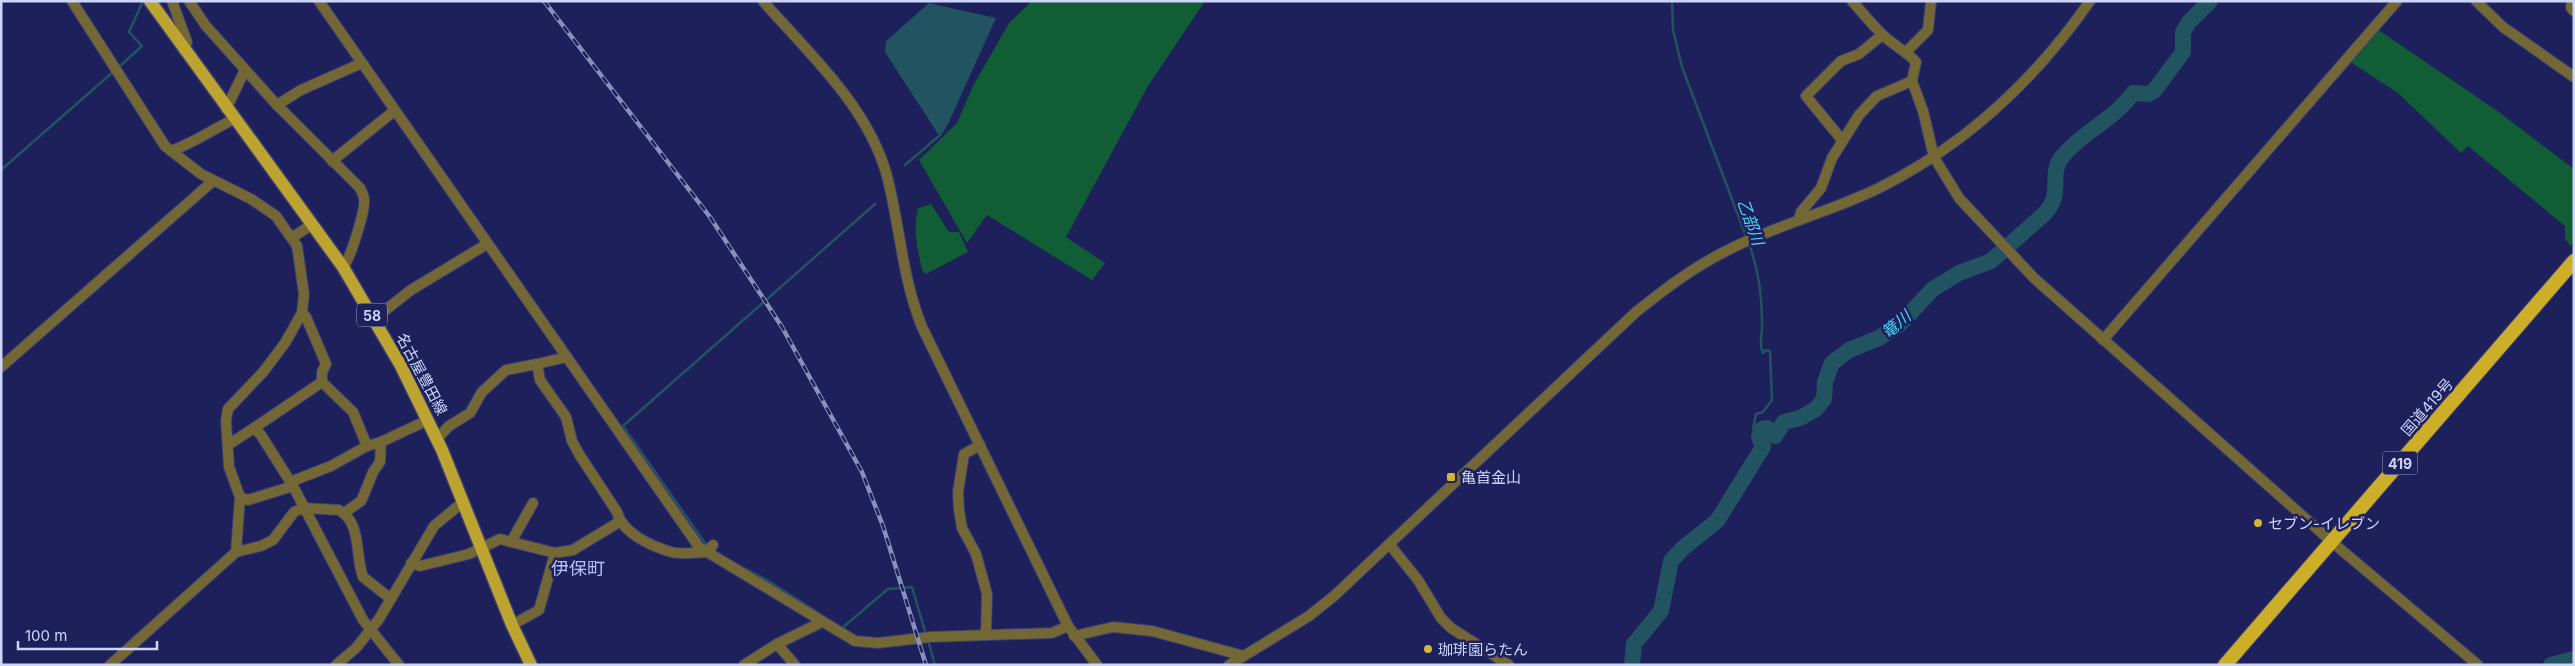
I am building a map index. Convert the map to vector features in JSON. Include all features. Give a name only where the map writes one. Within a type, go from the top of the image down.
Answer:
[{"type":"highway","name":"国道419号","points":[[2225,665],[2574,261]]},
{"type":"main road","name":"名古屋豊田線","points":[[150,1],[230,114],[343,267],[374,319],[428,420],[512,625],[531,665]]},
{"type":"street","points":[[72,1],[112,65],[171,151],[213,181],[251,199],[276,216],[297,246],[304,294],[302,313],[264,371],[228,409],[229,466],[240,497],[236,552]]},
{"type":"street","points":[[172,1],[187,42],[184,50]]},
{"type":"street","points":[[189,1],[206,26],[277,105],[360,188],[365,200],[356,239],[347,263],[343,267]]},
{"type":"street","points":[[319,1],[394,112],[699,547],[709,549],[822,622],[855,641],[878,643],[930,636],[1052,633],[1068,626]]},
{"type":"street","points":[[762,1],[842,91],[871,136],[887,175],[909,291],[915,309],[1068,626],[1097,665]]},
{"type":"street","points":[[1852,1],[1882,35],[1894,45],[1907,51],[1916,62],[1912,81],[1923,111],[1934,157],[1958,198],[2024,268],[2103,340],[2332,542],[2478,665]]},
{"type":"street","points":[[1907,51],[1928,30],[1931,1]]},
{"type":"street","points":[[1229,665],[1308,616],[1390,544],[1636,312],[1701,264],[1767,233],[1849,202],[1934,157],[1980,122],[2035,72],[2070,30],[2090,1]]},
{"type":"street","points":[[2103,340],[2397,1]]},
{"type":"street","points":[[2476,1],[2503,27],[2574,76]]},
{"type":"street","points":[[2572,1],[2571,8],[2574,11]]},
{"type":"street","points":[[1842,140],[1806,96],[1841,61],[1859,54],[1882,35]]},
{"type":"street","points":[[277,105],[301,90],[362,63]]},
{"type":"street","points":[[171,151],[191,144],[230,114],[245,70]]},
{"type":"street","points":[[1799,220],[1802,212],[1824,181],[1829,164],[1858,115],[1877,96],[1912,81]]},
{"type":"street","points":[[332,161],[394,112]]},
{"type":"street","points":[[1,367],[213,181]]},
{"type":"street","points":[[293,238],[311,225]]},
{"type":"street","points":[[374,319],[411,290],[487,244]]},
{"type":"street","points":[[302,313],[306,317],[326,364],[322,372],[322,382],[354,412],[367,446]]},
{"type":"street","points":[[436,439],[449,426],[470,413],[482,392],[506,370],[567,357]]},
{"type":"street","points":[[537,364],[540,380],[566,417],[572,441],[617,512],[619,522],[639,538],[672,552],[709,549]]},
{"type":"street","points":[[228,445],[322,382]]},
{"type":"street","points":[[240,497],[248,500],[291,484],[331,466],[367,446],[381,442],[428,420]]},
{"type":"street","points":[[254,428],[291,484],[370,632],[399,665]]},
{"type":"street","points":[[344,513],[361,501],[373,472],[380,462],[381,442]]},
{"type":"street","points":[[980,445],[964,454],[958,492],[962,528],[976,554],[986,594],[986,635]]},
{"type":"street","points":[[336,665],[370,632],[434,526],[463,502]]},
{"type":"street","points":[[511,542],[533,503]]},
{"type":"street","points":[[110,665],[236,552],[261,546],[273,540],[294,512],[303,508],[339,510],[344,513],[356,538],[364,577],[391,599]]},
{"type":"street","points":[[411,562],[420,566],[482,549],[500,539],[554,553],[573,550],[619,522]]},
{"type":"street","points":[[1390,544],[1418,580],[1441,618],[1451,628],[1509,665]]},
{"type":"street","points":[[512,625],[539,610],[554,553]]},
{"type":"street","points":[[744,665],[777,644],[822,622]]},
{"type":"street","points":[[1074,636],[1113,628],[1152,631],[1244,656]]},
{"type":"street","points":[[777,644],[795,665]]},
{"type":"green space","points":[[1032,1],[1205,1],[1148,86],[1066,237],[1105,263],[1092,280],[987,215],[967,243],[919,160],[957,123],[973,86],[1009,23]]},
{"type":"green space","points":[[2377,29],[2496,110],[2574,169],[2574,242],[2570,246],[2565,238],[2565,226],[2468,146],[2461,153],[2398,93],[2349,61]]},
{"type":"green space","points":[[931,204],[949,232],[959,232],[968,252],[926,274],[923,272],[919,256],[916,224],[918,208]]},
{"type":"shaded area","points":[[929,3],[996,18],[948,124],[938,134],[885,52],[886,41]]},
{"type":"waterway","points":[[119,67],[142,46],[129,32],[143,1]]},
{"type":"waterway","name":"乙部川","points":[[1672,1],[1673,30],[1682,67],[1747,239]]},
{"type":"waterway","name":"篭川","points":[[1632,665],[1634,644],[1661,611],[1671,561],[1683,548],[1717,521],[1763,447],[1759,437],[1762,429],[1767,428],[1775,436],[1784,422],[1800,418],[1816,409],[1824,399],[1825,382],[1832,363],[1849,350],[1879,338],[1899,325],[1933,289],[1959,273],[1991,261],[2042,216],[2053,200],[2056,171],[2062,157],[2079,140],[2117,111],[2133,93],[2148,94],[2154,91],[2183,52],[2183,32],[2189,22],[2210,1]]},
{"type":"waterway","points":[[1,170],[113,72]]},
{"type":"waterway","points":[[905,165],[939,136],[945,127]]},
{"type":"waterway","points":[[707,546],[623,426],[875,204]]},
{"type":"waterway","name":"乙部川","points":[[1749,244],[1755,263],[1760,293],[1762,349],[1763,353],[1766,350],[1770,351],[1772,400],[1763,412],[1756,414],[1753,429],[1759,437]]},
{"type":"waterway","points":[[744,568],[767,580],[825,617]]},
{"type":"waterway","points":[[842,628],[888,589],[912,587],[926,635]]},
{"type":"waterway","points":[[928,640],[935,665]]},
{"type":"waterway","points":[[2551,665],[2574,659]]},
{"type":"railway","points":[[544,1],[710,217],[782,327],[862,472],[883,526],[926,665]]},
{"type":"place","name":"亀首金山","points":[[1451,477]]},
{"type":"place","name":"セブン-イレブン","points":[[2258,523]]},
{"type":"place","name":"珈琲園らたん","points":[[1428,649]]},
{"type":"district","name":"伊保町","points":[[578,568]]}]
